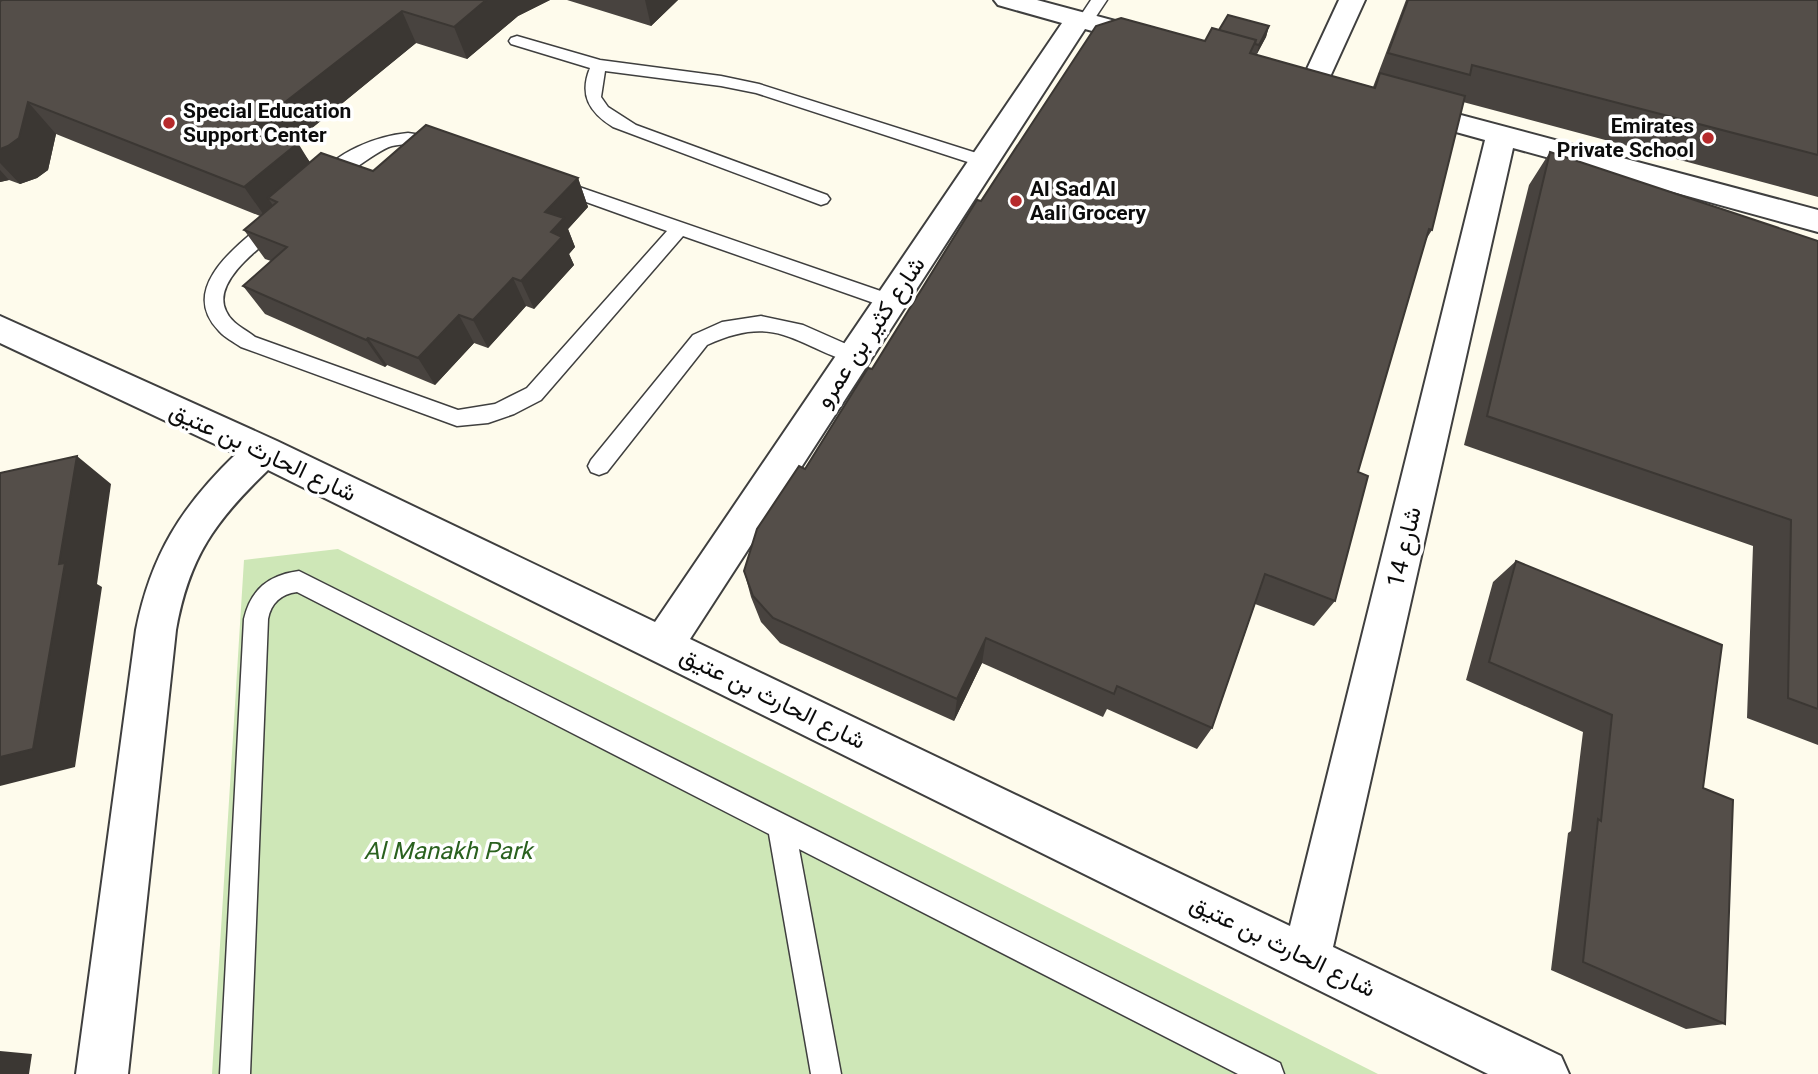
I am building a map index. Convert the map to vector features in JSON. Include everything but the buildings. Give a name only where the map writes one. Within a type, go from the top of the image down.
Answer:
[{"type":"street","points":[[1007,0],[1087,13],[1179,47]]},
{"type":"street","points":[[1314,84],[1352,0]]},
{"type":"street","name":"شارع كثير بن عمرو","points":[[663,645],[983,161],[1087,13]]},
{"type":"street","points":[[1287,76],[1341,91]]},
{"type":"street","points":[[1381,102],[1818,221]]},
{"type":"street","name":"شارع 14","points":[[1307,957],[1501,136]]},
{"type":"street","name":"شارع الحارث بن عتيق","points":[[0,329],[264,451],[1543,1074]]},
{"type":"street","points":[[102,1074],[156,629],[167,580],[190,533],[224,489],[264,451]]},
{"type":"lane","points":[[517,41],[598,65],[721,81],[759,89],[983,161]]},
{"type":"lane","points":[[598,65],[590,83],[593,102],[608,118],[631,129],[821,199]]},
{"type":"lane","points":[[313,191],[356,154],[379,142],[406,137],[431,140],[457,149]]},
{"type":"lane","points":[[536,177],[891,302]]},
{"type":"lane","points":[[292,210],[230,264],[217,282],[212,301],[217,318],[229,332],[248,342],[457,418],[484,417],[511,408],[534,394],[680,228]]},
{"type":"lane","points":[[599,466],[700,340],[724,327],[751,321],[778,324],[855,356]]},
{"type":"lane","points":[[235,1074],[256,619],[263,597],[286,583],[299,582],[1269,1074]]},
{"type":"lane","points":[[781,825],[826,1074]]},
{"type":"green space","name":"Al Manakh Park","points":[[338,549],[1378,1074],[212,1074],[244,560]]},
{"type":"place","name":"Special Education Support Center","points":[[169,123]]},
{"type":"place","name":"Emirates Private School","points":[[1708,138]]},
{"type":"place","name":"Al Sad Al Aali Grocery","points":[[1016,201]]}]
